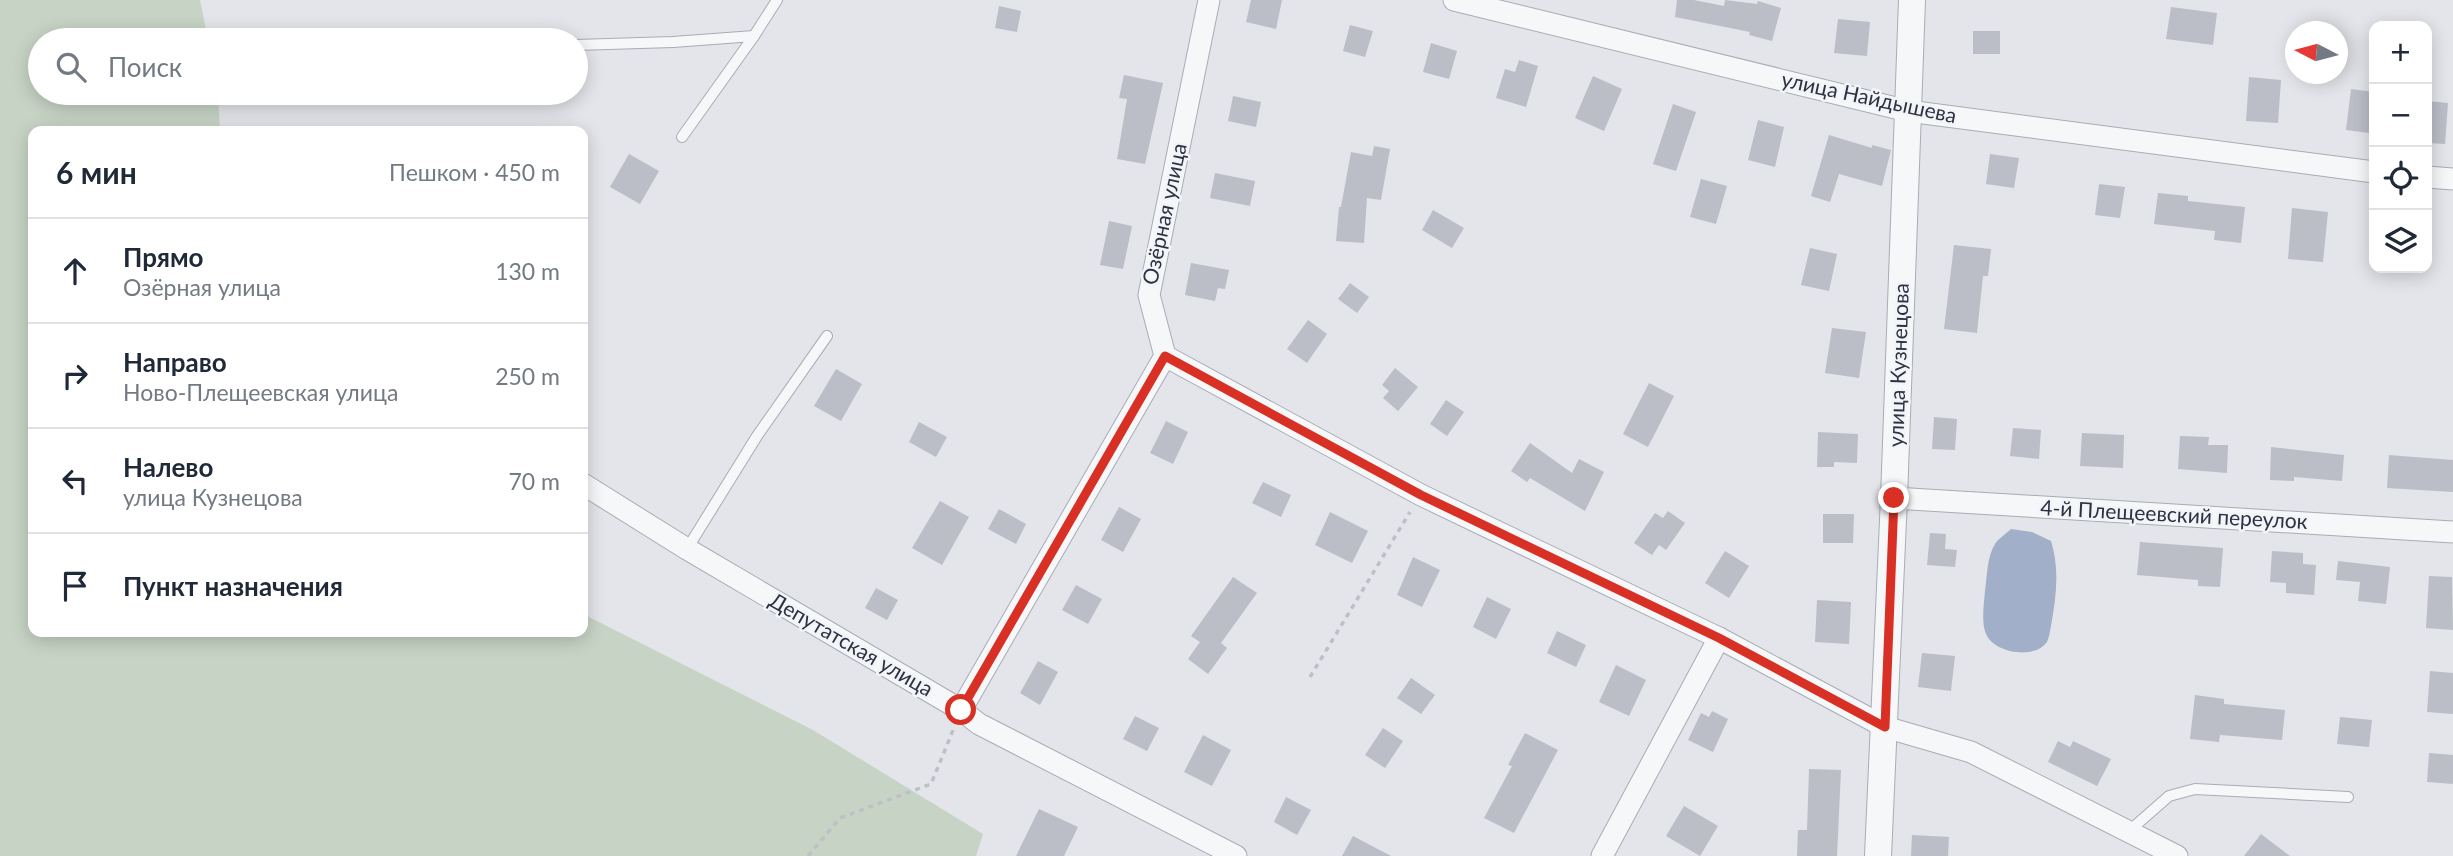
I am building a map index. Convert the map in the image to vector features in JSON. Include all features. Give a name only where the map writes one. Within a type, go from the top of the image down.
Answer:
[{"type":"street","name":"Озёрная улица","points":[[1165,356],[1149,295],[1209,0]]},
{"type":"street","name":"улица Найдышева","points":[[1454,0],[1908,111],[2369,171]]},
{"type":"street","name":"улица Кузнецова","points":[[1878,856],[1912,0]]},
{"type":"street","points":[[2432,177],[2453,179]]},
{"type":"street","points":[[961,710],[1165,356],[1421,495],[1719,638],[1885,727],[1970,752],[2177,856]]},
{"type":"street","name":"Депутатская улица","points":[[588,487],[687,549],[961,710],[979,724],[1236,856]]},
{"type":"street","name":"4-й Плещеевский переулок","points":[[1894,498],[2453,532]]},
{"type":"street","points":[[1602,856],[1719,638]]},
{"type":"lane","points":[[682,137],[777,0]]},
{"type":"lane","points":[[588,45],[754,36]]},
{"type":"lane","points":[[687,549],[757,436],[827,336]]},
{"type":"lane","points":[[2128,831],[2169,796],[2195,789],[2348,797]]},
{"type":"path","points":[[1310,677],[1421,495]]},
{"type":"path","points":[[808,856],[840,818],[931,784],[961,710]]},
{"type":"green space","points":[[0,0],[200,0],[206,28],[28,28],[28,105],[219,105],[220,126],[28,126],[28,637],[588,637],[588,617],[813,730],[983,834],[976,856],[0,856]]},
{"type":"water","points":[[2011,529],[2032,532],[2051,541],[2056,562],[2056,594],[2048,640],[2041,648],[2033,651],[2015,652],[1997,646],[1990,641],[1984,624],[1990,554],[1997,542]]},
{"type":"building","points":[[1251,0],[1282,0],[1276,29],[1246,22]]},
{"type":"building","points":[[1677,0],[1694,0],[1724,6],[1725,0],[1757,4],[1758,1],[1781,8],[1772,41],[1749,35],[1750,32],[1675,17]]},
{"type":"building","points":[[999,6],[1021,11],[1017,32],[995,28]]},
{"type":"building","points":[[2171,7],[2217,13],[2213,45],[2166,39]]},
{"type":"building","points":[[1838,19],[1870,22],[1867,56],[1834,53]]},
{"type":"building","points":[[1350,25],[1373,31],[1365,57],[1343,51]]},
{"type":"building","points":[[1973,31],[2000,31],[2000,54],[1973,54]]},
{"type":"building","points":[[1431,43],[1457,51],[1449,79],[1423,72]]},
{"type":"building","points":[[1519,60],[1538,66],[1526,107],[1496,98],[1505,69],[1515,72]]},
{"type":"building","points":[[1124,75],[1163,83],[1145,164],[1117,159],[1127,99],[1119,98]]},
{"type":"building","points":[[1593,76],[1622,89],[1604,131],[1575,118]]},
{"type":"building","points":[[2249,77],[2281,80],[2278,123],[2246,121]]},
{"type":"building","points":[[2351,89],[2369,91],[2369,133],[2346,130]]},
{"type":"building","points":[[1233,96],[1261,102],[1256,127],[1228,121]]},
{"type":"building","points":[[2432,101],[2448,103],[2445,144],[2432,143]]},
{"type":"building","points":[[1673,104],[1696,112],[1676,171],[1653,164]]},
{"type":"building","points":[[1758,120],[1784,127],[1775,167],[1748,160]]},
{"type":"building","points":[[1829,135],[1872,148],[1872,145],[1891,150],[1882,186],[1839,174],[1830,202],[1811,196]]},
{"type":"building","points":[[1374,146],[1390,149],[1381,200],[1367,198],[1364,243],[1336,241],[1339,207],[1351,152],[1372,156]]},
{"type":"building","points":[[629,154],[659,171],[640,204],[610,187]]},
{"type":"building","points":[[1990,154],[2019,158],[2014,188],[1986,184]]},
{"type":"building","points":[[1215,173],[1255,181],[1250,206],[1210,198]]},
{"type":"building","points":[[1701,179],[1727,186],[1716,224],[1690,217]]},
{"type":"building","points":[[2099,184],[2125,187],[2120,218],[2095,215]]},
{"type":"building","points":[[2158,193],[2188,196],[2188,201],[2245,207],[2241,243],[2214,240],[2215,231],[2154,224]]},
{"type":"building","points":[[2292,208],[2328,212],[2323,262],[2288,259]]},
{"type":"building","points":[[1433,210],[1464,228],[1452,248],[1422,230]]},
{"type":"building","points":[[1109,221],[1132,226],[1123,269],[1100,265]]},
{"type":"building","points":[[1954,245],[1991,249],[1988,276],[1983,276],[1977,333],[1944,329]]},
{"type":"building","points":[[1810,248],[1837,254],[1829,291],[1801,285]]},
{"type":"building","points":[[1191,263],[1229,270],[1225,289],[1218,288],[1215,301],[1185,295]]},
{"type":"building","points":[[1350,283],[1369,297],[1357,313],[1338,299]]},
{"type":"building","points":[[1308,320],[1327,334],[1307,363],[1287,349]]},
{"type":"building","points":[[1832,328],[1866,332],[1859,378],[1825,373]]},
{"type":"building","points":[[1395,368],[1418,387],[1398,411],[1383,398],[1389,391],[1382,385]]},
{"type":"building","points":[[836,369],[862,384],[841,421],[814,406]]},
{"type":"building","points":[[1649,383],[1674,396],[1648,447],[1623,434]]},
{"type":"building","points":[[1446,400],[1464,412],[1447,436],[1430,424]]},
{"type":"building","points":[[1934,417],[1957,419],[1955,450],[1932,449]]},
{"type":"building","points":[[1166,421],[1188,432],[1173,464],[1150,453]]},
{"type":"building","points":[[919,422],[947,437],[936,457],[909,442]]},
{"type":"building","points":[[2013,428],[2041,430],[2039,459],[2010,456]]},
{"type":"building","points":[[1818,432],[1858,434],[1857,463],[1834,462],[1834,467],[1817,467]]},
{"type":"building","points":[[2082,433],[2124,435],[2123,468],[2080,466]]},
{"type":"building","points":[[2180,436],[2209,437],[2208,445],[2228,445],[2227,473],[2178,469]]},
{"type":"building","points":[[1530,443],[1572,473],[1579,459],[1604,472],[1585,511],[1530,478],[1527,482],[1511,471]]},
{"type":"building","points":[[2271,447],[2344,455],[2342,481],[2294,477],[2294,481],[2270,480]]},
{"type":"building","points":[[2389,455],[2453,460],[2453,492],[2387,488]]},
{"type":"building","points":[[1263,482],[1291,495],[1281,517],[1252,503]]},
{"type":"building","points":[[940,501],[969,517],[942,565],[912,548]]},
{"type":"building","points":[[1119,507],[1141,519],[1123,552],[1101,540]]},
{"type":"building","points":[[999,509],[1026,524],[1016,544],[988,529]]},
{"type":"building","points":[[1668,511],[1685,523],[1666,550],[1659,545],[1652,555],[1634,543],[1655,513],[1663,518]]},
{"type":"building","points":[[1330,512],[1368,531],[1352,563],[1315,545]]},
{"type":"building","points":[[1823,514],[1854,514],[1853,543],[1823,543]]},
{"type":"building","points":[[1930,533],[1946,534],[1945,549],[1957,550],[1955,567],[1927,565]]},
{"type":"building","points":[[2140,542],[2223,548],[2220,587],[2198,586],[2198,580],[2137,575]]},
{"type":"building","points":[[1725,551],[1749,566],[1729,598],[1705,583]]},
{"type":"building","points":[[2272,551],[2303,553],[2303,564],[2316,565],[2314,595],[2286,593],[2286,583],[2270,582]]},
{"type":"building","points":[[1413,557],[1440,570],[1422,607],[1397,595]]},
{"type":"building","points":[[2338,561],[2390,567],[2386,604],[2358,601],[2360,582],[2336,580]]},
{"type":"building","points":[[2429,576],[2452,577],[2453,630],[2426,628]]},
{"type":"building","points":[[1233,577],[1257,593],[1221,643],[1227,648],[1208,674],[1188,659],[1200,642],[1191,636]]},
{"type":"building","points":[[1076,585],[1102,599],[1088,624],[1062,610]]},
{"type":"building","points":[[876,588],[898,600],[887,620],[865,608]]},
{"type":"building","points":[[1487,597],[1511,609],[1496,639],[1473,627]]},
{"type":"building","points":[[1817,600],[1851,602],[1849,644],[1815,642]]},
{"type":"building","points":[[1557,631],[1586,645],[1576,667],[1547,653]]},
{"type":"building","points":[[1922,653],[1955,656],[1951,691],[1918,687]]},
{"type":"building","points":[[1038,661],[1058,672],[1040,705],[1020,693]]},
{"type":"building","points":[[1616,665],[1646,680],[1629,716],[1599,702]]},
{"type":"building","points":[[2430,671],[2453,673],[2453,714],[2427,712]]},
{"type":"building","points":[[1411,678],[1435,695],[1421,714],[1397,698]]},
{"type":"building","points":[[2195,695],[2224,699],[2224,704],[2285,710],[2282,740],[2220,735],[2219,742],[2190,739]]},
{"type":"building","points":[[1712,711],[1728,719],[1713,752],[1688,740],[1701,713],[1709,717]]},
{"type":"building","points":[[1135,716],[1159,728],[1147,751],[1123,739]]},
{"type":"building","points":[[2340,717],[2372,720],[2369,747],[2337,744]]},
{"type":"building","points":[[1383,728],[1403,741],[1385,768],[1365,755]]},
{"type":"building","points":[[1525,733],[1558,750],[1514,833],[1484,818],[1512,766],[1508,765]]},
{"type":"building","points":[[1203,735],[1231,750],[1212,786],[1184,772]]},
{"type":"building","points":[[2058,741],[2070,747],[2073,741],[2111,759],[2097,786],[2048,762]]},
{"type":"building","points":[[2429,753],[2453,755],[2453,784],[2427,782]]},
{"type":"building","points":[[1809,769],[1841,770],[1837,856],[1797,856],[1798,830],[1807,830]]},
{"type":"building","points":[[1286,797],[1311,810],[1297,835],[1274,822]]},
{"type":"building","points":[[1684,806],[1718,826],[1700,856],[1666,836]]},
{"type":"building","points":[[1039,809],[1078,827],[1064,856],[1016,856]]},
{"type":"building","points":[[2261,834],[2290,856],[2244,856]]},
{"type":"building","points":[[1912,835],[1949,837],[1948,856],[1911,856]]},
{"type":"building","points":[[1353,836],[1391,856],[1342,856]]},
{"type":"route","points":[[961,710],[1165,356],[1421,495],[1719,638],[1885,727],[1894,498]]}]
